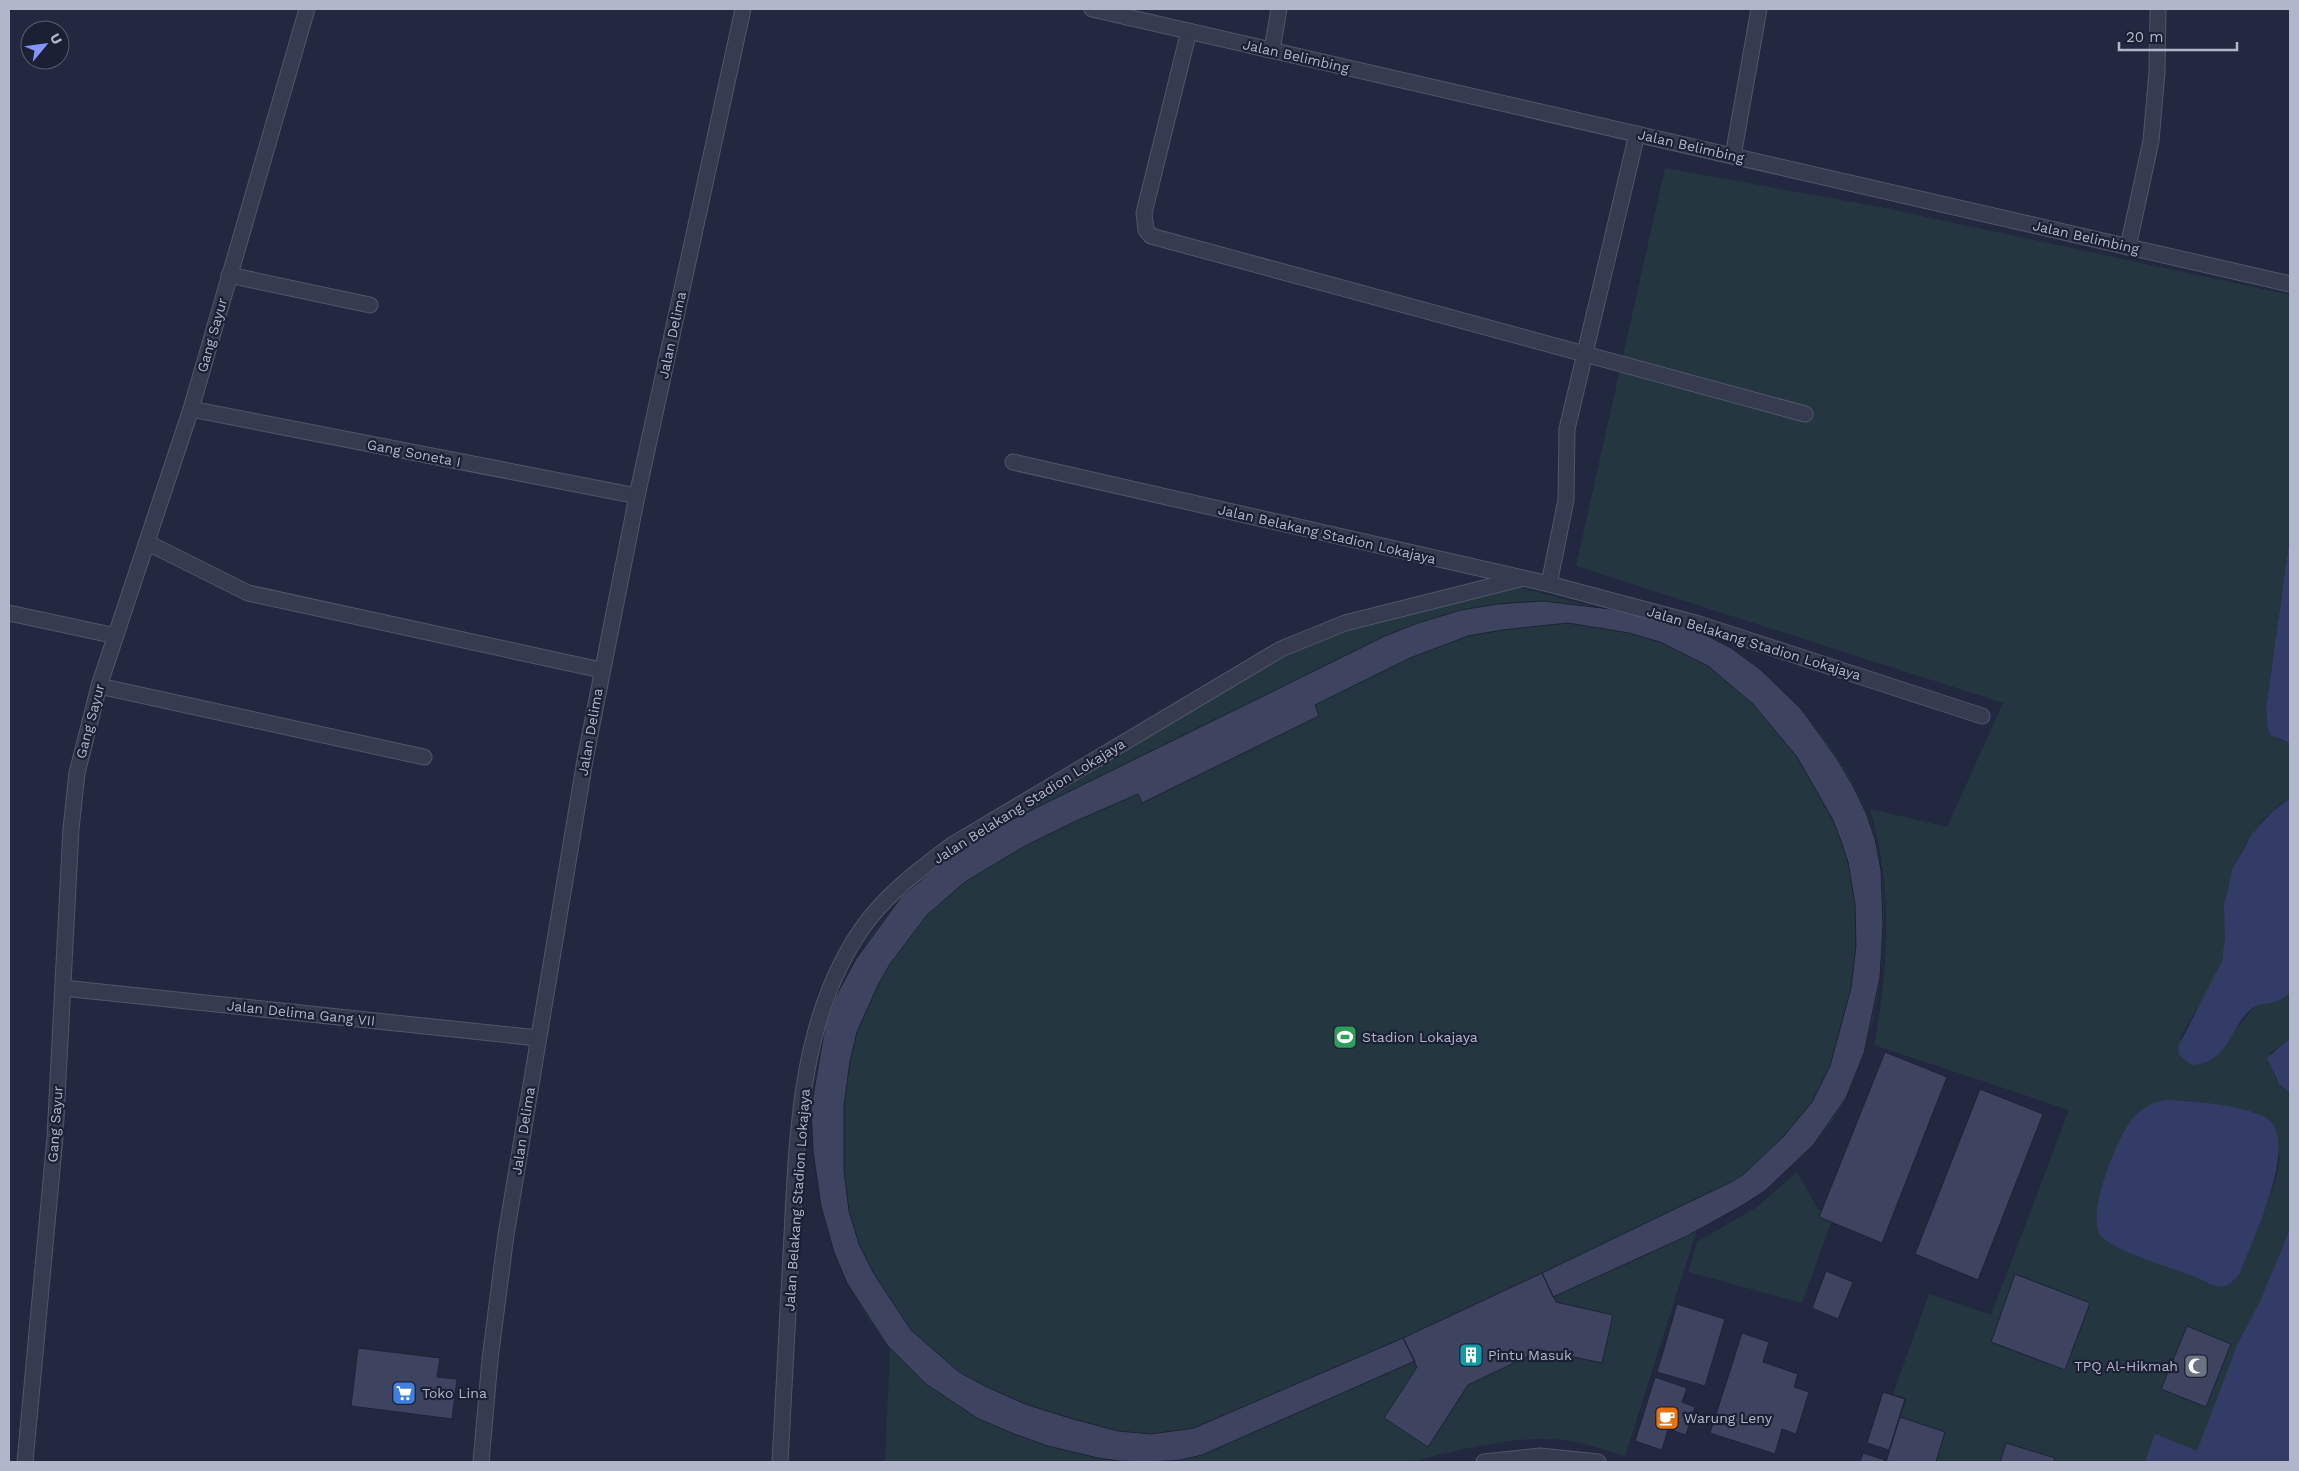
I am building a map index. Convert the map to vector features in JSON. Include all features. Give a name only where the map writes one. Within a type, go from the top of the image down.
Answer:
[{"type":"street","name":"Gang Sayur","points":[[25,1462],[55,1137],[71,830],[77,773],[99,686],[191,410],[307,9]]},
{"type":"street","name":"Jalan Delima","points":[[481,1462],[490,1359],[506,1235],[601,670],[743,9]]},
{"type":"street","name":"Jalan Belimbing","points":[[1092,9],[2290,284]]},
{"type":"street","points":[[1272,50],[1279,9]]},
{"type":"street","points":[[1734,156],[1759,9]]},
{"type":"street","points":[[2128,247],[2151,140],[2158,72],[2158,9]]},
{"type":"street","points":[[1189,31],[1144,212],[1146,230],[1151,236],[1805,414]]},
{"type":"street","points":[[1549,584],[1566,500],[1568,478],[1566,434],[1637,134]]},
{"type":"street","points":[[229,275],[370,305]]},
{"type":"street","name":"Gang Soneta I","points":[[191,410],[637,496]]},
{"type":"street","name":"Jalan Belakang Stadion Lokajaya","points":[[1013,462],[1549,584],[1709,627],[1982,716]]},
{"type":"street","points":[[148,543],[248,593],[601,670]]},
{"type":"street","name":"Jalan Belakang Stadion Lokajaya","points":[[780,1462],[795,1186],[809,1062],[816,1029],[837,972],[861,929],[879,907],[920,869],[952,845],[1282,649],[1345,623],[1524,578]]},
{"type":"street","points":[[9,612],[116,636]]},
{"type":"street","points":[[99,686],[424,757]]},
{"type":"street","name":"Jalan Delima Gang VII","points":[[63,988],[538,1038]]},
{"type":"street","points":[[1484,1462],[1540,1456],[1598,1462]]},
{"type":"shaded area","points":[[1665,168],[1880,207],[2290,295],[2290,536],[2266,709],[2267,720],[2277,739],[2290,743],[2290,798],[2266,817],[2255,830],[2238,859],[2227,890],[2225,942],[2221,963],[2212,983],[2179,1040],[2237,1028],[2253,1008],[2262,1003],[2277,1001],[2290,993],[2290,1038],[2270,1053],[2274,1076],[2280,1085],[2290,1093],[2290,1229],[2260,1301],[2238,1343],[2290,1462],[1936,1462],[1945,1433],[1900,1417],[1907,1398],[1893,1394],[1929,1294],[1991,1315],[2069,1110],[1874,1045],[1883,986],[1886,927],[1882,867],[1870,809],[1947,827],[2003,703],[1576,566]],"holes":[[[2164,1100],[2193,1101],[2256,1113],[2275,1143],[2279,1153],[2279,1162],[2271,1193],[2240,1273],[2234,1282],[2211,1285],[2106,1241],[2096,1224],[2098,1203],[2122,1134],[2141,1111]]]},
{"type":"shaded area","name":"Stadion Lokajaya","points":[[1514,587],[1678,625],[1714,639],[1731,648],[1753,664],[1798,707],[1838,759],[1867,813],[1876,840],[1881,870],[1884,903],[1884,937],[1876,1006],[1858,1070],[1846,1098],[1833,1120],[1800,1159],[1741,1205],[1697,1230],[1625,1456],[1578,1442],[1543,1439],[1484,1445],[1408,1462],[885,1462],[890,1349],[869,1320],[847,1283],[834,1252],[821,1206],[813,1151],[811,1108],[826,1021],[835,998],[869,938],[902,896],[956,851],[1279,659],[1336,635],[1394,617]]},
{"type":"shaded area","points":[[1797,1172],[1818,1209],[1833,1217],[1802,1303],[1688,1272],[1697,1242],[1757,1207]]},
{"type":"water","points":[[2290,536],[2290,743],[2270,735],[2266,709]]},
{"type":"water","points":[[2290,798],[2290,993],[2284,998],[2251,1009],[2243,1017],[2227,1043],[2214,1058],[2205,1063],[2192,1065],[2179,1055],[2178,1047],[2222,961],[2225,938],[2224,905],[2232,870],[2252,834],[2272,812]]},
{"type":"water","points":[[2290,1038],[2290,1093],[2279,1084],[2267,1058]]},
{"type":"water","points":[[2164,1100],[2203,1103],[2249,1111],[2269,1120],[2277,1133],[2276,1172],[2270,1195],[2240,1273],[2228,1285],[2213,1285],[2120,1248],[2101,1236],[2097,1226],[2097,1212],[2105,1177],[2111,1159],[2126,1128],[2132,1119],[2143,1109]]},
{"type":"water","points":[[2290,1229],[2290,1462],[2145,1462],[2155,1434],[2197,1451],[2238,1343],[2260,1301]]},
{"type":"building","points":[[1543,601],[1627,611],[1698,631],[1731,648],[1761,670],[1802,710],[1837,759],[1853,786],[1866,813],[1875,839],[1881,870],[1883,925],[1880,977],[1864,1053],[1846,1098],[1814,1144],[1766,1190],[1743,1205],[1687,1236],[1553,1297],[1542,1273],[1744,1174],[1784,1136],[1812,1102],[1830,1066],[1851,988],[1856,945],[1855,904],[1848,862],[1833,820],[1797,757],[1753,704],[1708,666],[1660,642],[1629,633],[1568,623],[1502,630],[1468,636],[1410,658],[1315,705],[1319,716],[1142,803],[1138,794],[1076,821],[1025,846],[965,882],[927,915],[890,964],[879,983],[857,1032],[850,1061],[844,1106],[844,1171],[849,1211],[859,1244],[874,1274],[911,1330],[959,1372],[1025,1404],[1118,1431],[1151,1434],[1194,1428],[1403,1338],[1415,1361],[1202,1455],[1181,1460],[1149,1462],[1098,1458],[1048,1446],[977,1418],[926,1384],[887,1345],[847,1283],[834,1252],[821,1206],[813,1151],[811,1108],[826,1021],[835,998],[856,959],[902,896],[956,851],[987,832],[1385,636],[1418,623],[1461,610],[1497,604]]},
{"type":"building","points":[[1885,1052],[1947,1077],[1882,1243],[1819,1217]]},
{"type":"building","points":[[1980,1089],[2043,1114],[1978,1280],[1915,1254]]},
{"type":"building","points":[[1826,1271],[1853,1282],[1838,1319],[1812,1308]]},
{"type":"building","name":"Pintu Masuk","points":[[1542,1273],[1556,1302],[1613,1315],[1602,1363],[1541,1350],[1468,1385],[1428,1447],[1384,1418],[1417,1367],[1403,1338]]},
{"type":"building","points":[[2015,1274],[2090,1303],[2065,1370],[1991,1342]]},
{"type":"building","points":[[1677,1304],[1725,1319],[1705,1386],[1657,1372]]},
{"type":"building","name":"TPQ Al-Hikmah","points":[[2187,1326],[2231,1344],[2206,1407],[2161,1389]]},
{"type":"building","points":[[1742,1333],[1769,1342],[1763,1362],[1798,1374],[1794,1387],[1809,1392],[1796,1434],[1782,1429],[1775,1454],[1710,1433]]},
{"type":"building","name":"Toko Lina","points":[[358,1348],[440,1358],[437,1377],[457,1379],[452,1419],[351,1406]]},
{"type":"building","name":"Warung Leny","points":[[1655,1377],[1687,1388],[1682,1402],[1695,1407],[1686,1435],[1668,1429],[1662,1450],[1635,1441]]},
{"type":"building","points":[[1883,1392],[1905,1399],[1889,1450],[1867,1443]]},
{"type":"building","points":[[1900,1417],[1945,1432],[1936,1462],[1886,1462]]},
{"type":"building","points":[[2006,1443],[2055,1458],[2053,1462],[2000,1462]]},
{"type":"building","points":[[1863,1453],[1885,1460],[1884,1462],[1860,1462]]},
{"type":"place","name":"Stadion Lokajaya","points":[[1345,1037]]},
{"type":"place","name":"Pintu Masuk","points":[[1471,1355]]},
{"type":"place","name":"TPQ Al-Hikmah","points":[[2196,1366]]},
{"type":"place","name":"Toko Lina","points":[[404,1393]]},
{"type":"place","name":"Warung Leny","points":[[1667,1418]]}]
